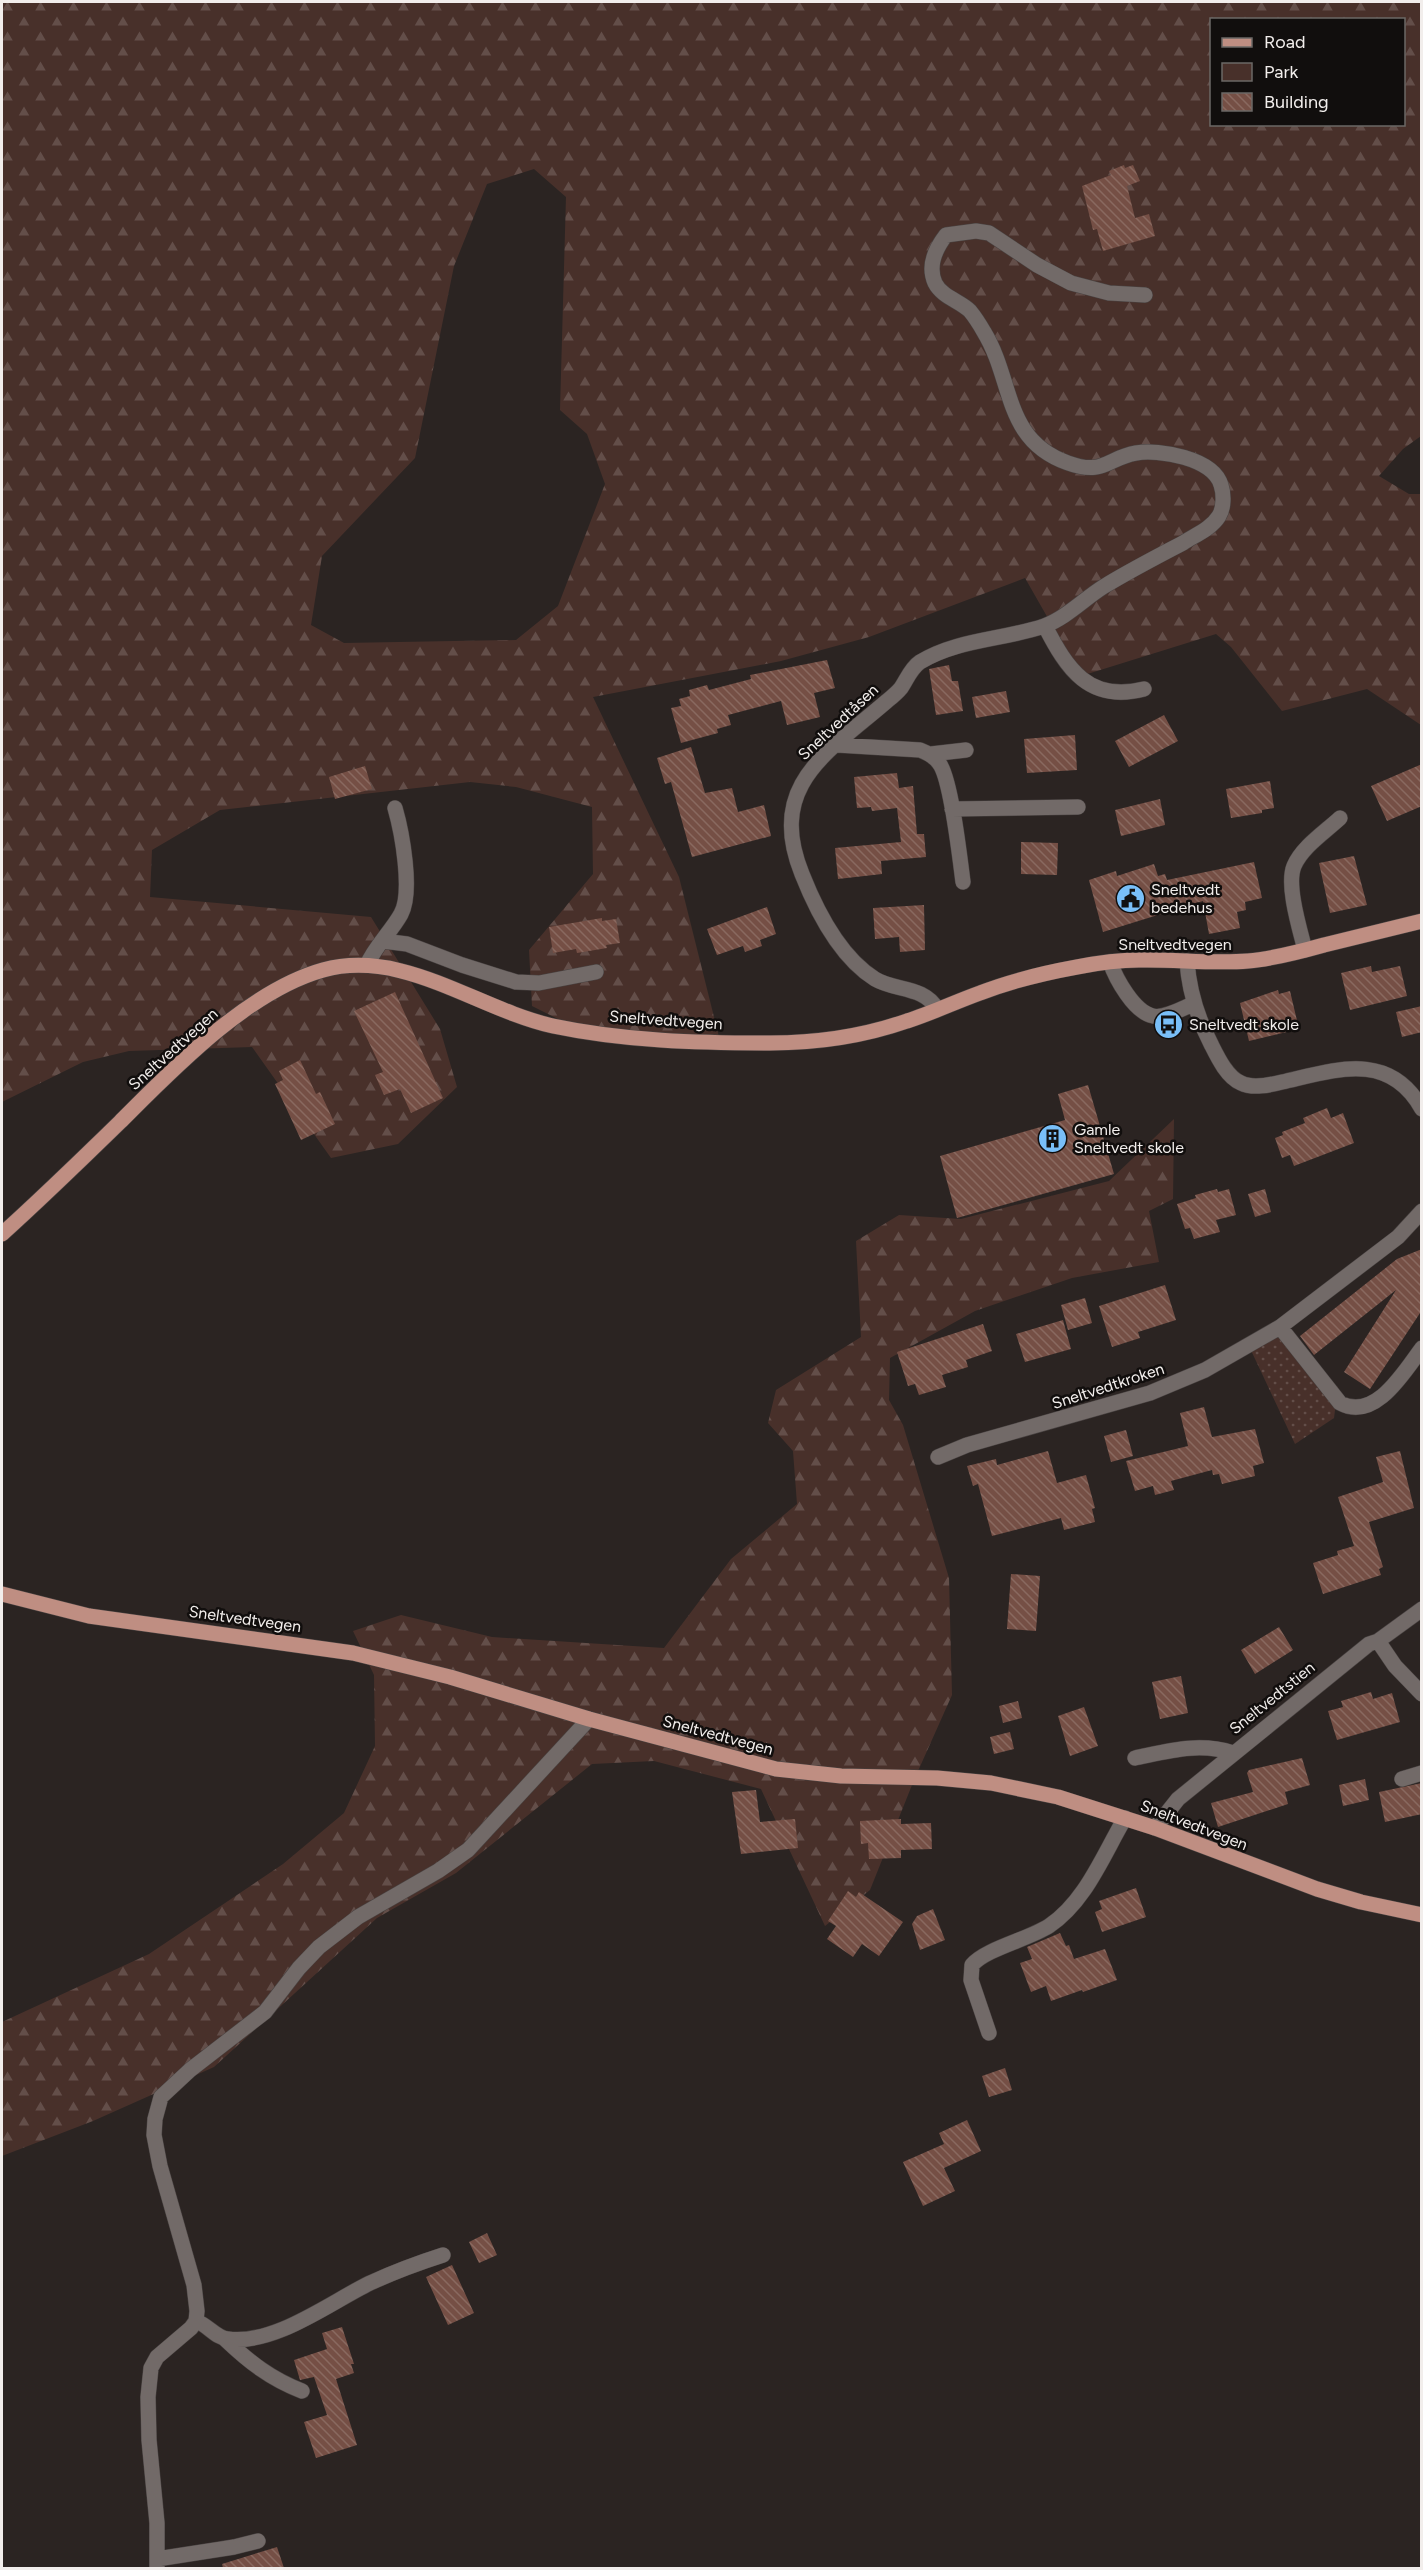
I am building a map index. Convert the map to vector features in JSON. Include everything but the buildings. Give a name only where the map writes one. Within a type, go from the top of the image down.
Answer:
[{"type":"main road","name":"Sneltvedtvegen","points":[[2,1234],[167,1076],[235,1019],[273,992],[319,971],[347,964],[405,971],[501,1010],[547,1024],[586,1032],[653,1040],[772,1044],[820,1040],[869,1032],[909,1021],[983,991],[1032,976],[1137,959],[1246,961],[1305,950],[1422,921]]},
{"type":"main road","name":"Sneltvedtvegen","points":[[2,1594],[88,1616],[353,1653],[450,1677],[589,1719],[776,1769],[841,1776],[937,1778],[991,1783],[1058,1797],[1155,1828],[1317,1889],[1361,1902],[1422,1915]]},
{"type":"street","points":[[1144,689],[1112,693],[1085,682],[1065,662],[1046,626],[1103,587],[1208,528],[1222,509],[1220,482],[1206,466],[1177,456],[1138,452],[1105,466],[1085,467],[1067,463],[1037,445],[1016,417],[996,355],[985,333],[969,310],[952,300],[935,284],[932,265],[937,247],[946,235],[976,231],[989,233],[1037,265],[1071,283],[1109,293],[1145,295]]},
{"type":"street","name":"Sneltvedtåsen","points":[[937,1009],[934,1003],[918,992],[879,982],[861,969],[843,949],[826,924],[801,873],[790,829],[792,806],[802,782],[819,760],[899,690],[919,663],[967,643],[1046,626]]},
{"type":"street","points":[[837,745],[920,750],[931,754],[941,764],[952,809],[963,882]]},
{"type":"street","points":[[931,754],[966,750]]},
{"type":"street","points":[[952,809],[1078,807]]},
{"type":"street","points":[[367,965],[402,912],[404,901],[406,867],[395,808]]},
{"type":"street","points":[[1305,950],[1292,887],[1293,867],[1301,855],[1340,818]]},
{"type":"street","points":[[383,941],[407,944],[462,966],[516,982],[539,983],[596,972]]},
{"type":"street","points":[[1187,961],[1193,1004],[1218,1058],[1239,1083],[1248,1086],[1270,1085],[1334,1070],[1371,1069],[1398,1080],[1416,1098],[1422,1109]]},
{"type":"street","points":[[1110,962],[1127,995],[1137,1006],[1152,1016],[1161,1016],[1193,1004]]},
{"type":"street","name":"Sneltvedtkroken","points":[[938,1457],[966,1445],[1048,1424],[1169,1387],[1204,1370],[1280,1327],[1383,1249],[1422,1211]]},
{"type":"street","points":[[1280,1327],[1340,1402],[1354,1408],[1371,1404],[1387,1392],[1422,1348]]},
{"type":"street","name":"Sneltvedtstien","points":[[1155,1828],[1178,1799],[1233,1752],[1369,1644],[1378,1641],[1422,1609]]},
{"type":"street","points":[[1378,1641],[1395,1666],[1422,1694]]},
{"type":"street","points":[[258,2541],[157,2564],[157,2523],[149,2440],[148,2397],[151,2368],[157,2357],[196,2321],[194,2285],[160,2166],[154,2135],[155,2119],[161,2097],[190,2070],[265,2012],[299,1968],[319,1947],[358,1917],[438,1871],[468,1850],[589,1719]]},
{"type":"street","points":[[1135,1758],[1188,1746],[1214,1747],[1233,1752]]},
{"type":"street","points":[[1402,1779],[1422,1773]]},
{"type":"street","points":[[988,2033],[971,1980],[972,1965],[982,1956],[1049,1926],[1070,1908],[1087,1885],[1125,1818]]},
{"type":"street","points":[[225,2339],[244,2340],[281,2330],[371,2282],[443,2255]]},
{"type":"street","points":[[196,2321],[225,2339],[263,2372],[302,2391]]},
{"type":"green space","points":[[2,2],[1421,2],[1421,436],[1403,449],[1379,476],[1409,494],[1421,494],[1421,725],[1367,689],[1282,711],[1231,647],[1216,634],[1081,676],[1025,578],[869,637],[781,661],[593,697],[679,877],[721,1045],[572,1026],[532,1006],[529,950],[593,874],[592,807],[516,787],[470,782],[220,810],[152,850],[150,897],[371,917],[440,1029],[457,1087],[398,1144],[331,1158],[252,1047],[129,1051],[83,1062],[2,1102]],"holes":[[[534,169],[566,197],[560,410],[587,434],[605,484],[558,606],[516,640],[344,643],[311,625],[322,556],[415,458],[454,266],[487,184]]]},
{"type":"green space","points":[[1174,1119],[1173,1199],[1149,1211],[1159,1262],[1072,1278],[975,1311],[890,1358],[889,1400],[903,1425],[949,1578],[952,1695],[914,1780],[870,1890],[825,1926],[761,1789],[654,1761],[592,1764],[456,1873],[377,1918],[214,2067],[93,2121],[2,2156],[2,2022],[149,1954],[283,1864],[344,1813],[375,1746],[374,1675],[353,1631],[401,1615],[492,1637],[664,1648],[731,1559],[797,1504],[793,1451],[768,1423],[776,1390],[861,1337],[856,1241],[899,1215],[961,1219],[1109,1181]]},
{"type":"green space","points":[[1279,1323],[1316,1371],[1338,1387],[1334,1418],[1295,1444],[1248,1344]]},
{"type":"place","name":"Sneltvedt bedehus","points":[[1130,898]]},
{"type":"place","name":"Sneltvedt skole","points":[[1168,1024]]},
{"type":"place","name":"Gamle Sneltvedt skole","points":[[1053,1138]]}]
